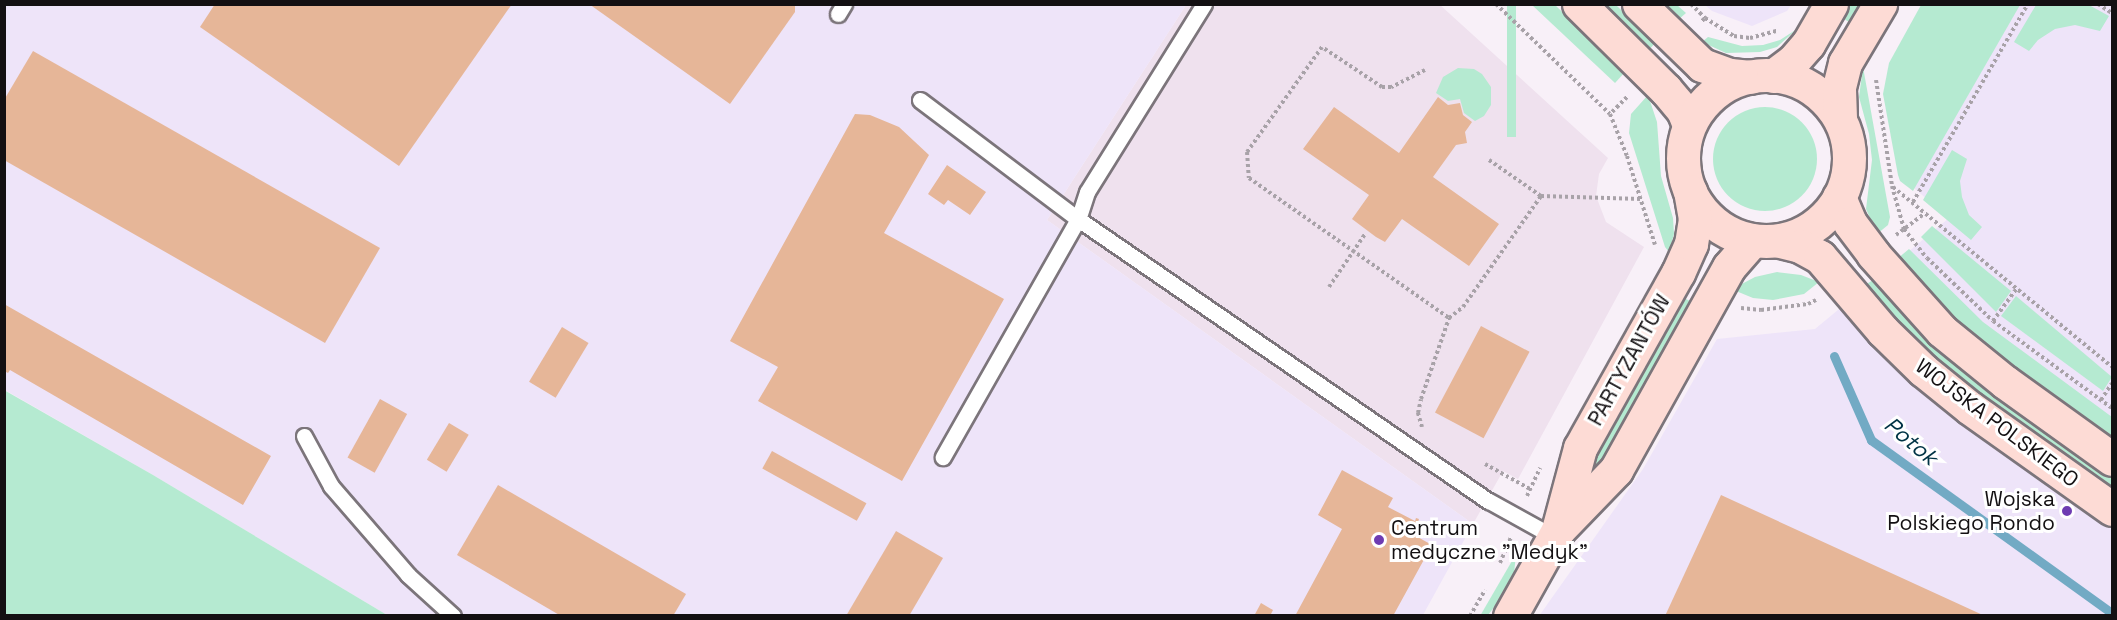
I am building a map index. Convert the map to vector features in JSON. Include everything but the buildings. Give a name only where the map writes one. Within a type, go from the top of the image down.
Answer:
[{"type":"street","points":[[1579,4],[1683,110],[1689,125]]},
{"type":"street","points":[[1639,4],[1702,64],[1716,71],[1795,81],[1810,88],[1840,118]]},
{"type":"street","points":[[1831,4],[1808,44],[1793,61],[1762,76],[1730,83],[1699,108],[1689,125],[1683,147],[1683,170],[1689,191],[1701,210],[1716,224],[1735,235],[1766,241],[1800,235],[1830,211],[1839,197],[1849,165],[1847,141],[1840,118],[1839,87],[1845,63],[1880,4]]},
{"type":"street","name":"PARTYZANTÓW","points":[[1510,615],[1556,533],[1580,448],[1678,273],[1691,244],[1695,219],[1689,191]]},
{"type":"street","name":"WOJSKA POLSKIEGO","points":[[1839,197],[1850,223],[1873,255],[1911,299],[1949,337],[2112,459]]},
{"type":"street","name":"WOJSKA POLSKIEGO","points":[[1766,241],[1800,246],[1820,258],[1883,331],[1923,370],[1970,408],[2112,509]]},
{"type":"street","name":"PARTYZANTÓW","points":[[1556,533],[1616,470],[1730,267],[1766,241]]},
{"type":"lane","points":[[943,458],[1078,219],[1087,192],[1204,4]]},
{"type":"lane","points":[[920,100],[1078,219],[1489,501],[1556,533]]},
{"type":"lane","points":[[304,436],[332,486],[408,574],[453,615]]},
{"type":"path","points":[[1496,4],[1610,114],[1655,241],[1656,260],[1678,273]]},
{"type":"path","points":[[1691,4],[1705,18],[1734,36],[1750,38],[1780,30]]},
{"type":"path","points":[[1913,202],[2028,4]]},
{"type":"path","points":[[2098,4],[2112,13]]},
{"type":"path","points":[[1679,44],[1705,18]]},
{"type":"path","points":[[1856,46],[1877,59],[1875,86],[1892,186],[1904,229],[1927,258],[1993,321],[2112,408]]},
{"type":"path","points":[[1425,70],[1391,87],[1383,87],[1322,47],[1247,152],[1249,178],[1449,318]]},
{"type":"path","points":[[1610,114],[1650,74]]},
{"type":"path","points":[[1489,160],[1541,196],[1641,199]]},
{"type":"path","points":[[1892,186],[2112,367]]},
{"type":"path","points":[[1424,431],[1418,413],[1421,399],[1449,318],[1463,307],[1541,196]]},
{"type":"path","points":[[1873,255],[1925,213]]},
{"type":"path","points":[[1329,287],[1365,234]]},
{"type":"path","points":[[1715,293],[1742,308],[1761,310],[1808,304],[1823,296],[1840,281]]},
{"type":"path","points":[[1993,321],[2018,288]]},
{"type":"path","points":[[2101,400],[2112,383]]},
{"type":"path","points":[[1485,464],[1530,489]]},
{"type":"shaded area","points":[[1439,4],[1608,158],[1599,174],[1596,196],[1606,222],[1644,247],[1518,479],[1503,471],[1473,524],[1047,220],[1186,5]]},
{"type":"shaded area","points":[[5,5],[1186,5],[1047,220],[1473,524],[1423,615],[387,615],[153,475],[5,390]]},
{"type":"shaded area","points":[[1705,5],[1791,5],[1787,11],[1752,26],[1712,11]]},
{"type":"shaded area","points":[[1927,5],[2112,5],[2112,615],[1539,616],[1643,469],[1717,339],[1815,329],[1949,218],[1901,177]]},
{"type":"green space","points":[[1507,5],[1516,5],[1516,137],[1507,137]]},
{"type":"green space","points":[[1532,5],[1555,5],[1625,72],[1615,83]]},
{"type":"green space","points":[[1603,5],[1616,5],[1655,43],[1649,50]]},
{"type":"green space","points":[[1662,5],[1677,5],[1686,13],[1678,20]]},
{"type":"green space","points":[[1850,5],[1862,5],[1851,23],[1842,18]]},
{"type":"green space","points":[[1921,5],[2020,5],[1913,191],[1900,181],[1898,175],[1883,94],[1889,63]]},
{"type":"green space","points":[[2036,5],[2089,5],[2109,16],[2100,31],[2075,25],[2055,29],[2038,40],[2029,51],[2014,42]]},
{"type":"green space","points":[[1797,29],[1777,47],[1760,52],[1726,53],[1702,42],[1708,37],[1742,46],[1763,45],[1780,40]]},
{"type":"green space","points":[[1863,67],[1890,217],[1888,225],[1877,234],[1866,209],[1872,160],[1869,134],[1859,97]]},
{"type":"green space","points":[[1458,68],[1474,69],[1482,74],[1491,87],[1491,105],[1484,116],[1475,121],[1464,113],[1460,99],[1448,101],[1436,93],[1443,77]]},
{"type":"green space","points":[[1648,95],[1657,122],[1661,176],[1673,218],[1674,234],[1669,252],[1665,247],[1629,133],[1631,114]]},
{"type":"green space","points":[[1765,107],[1785,111],[1794,116],[1808,130],[1813,139],[1817,159],[1813,179],[1808,188],[1794,202],[1785,207],[1765,211],[1745,207],[1736,202],[1722,188],[1717,179],[1713,159],[1717,139],[1722,130],[1736,116],[1745,111]]},
{"type":"green space","points":[[1952,150],[1967,159],[1960,181],[1962,197],[1969,215],[1982,227],[1971,240],[1923,200]]},
{"type":"green space","points":[[1932,226],[2011,291],[1996,312],[1921,237]]},
{"type":"green space","points":[[1909,249],[1983,322],[2112,417],[2112,438],[1996,354],[1935,300],[1897,259]]},
{"type":"green space","points":[[1777,272],[1801,275],[1819,282],[1804,294],[1773,300],[1753,298],[1736,291],[1738,286],[1755,277]]},
{"type":"green space","points":[[1873,280],[1911,323],[1966,371],[2112,477],[2112,490],[1966,385],[1940,363],[1897,323],[1865,285]]},
{"type":"green space","points":[[2016,296],[2112,377],[2103,391],[2001,316]]},
{"type":"green space","points":[[1682,297],[1692,302],[1592,479],[1584,474]]},
{"type":"green space","points":[[4,390],[153,475],[387,615],[5,615]]},
{"type":"green space","points":[[1516,554],[1514,574],[1499,601],[1488,615],[1480,616]]},
{"type":"waterway","name":"Potok","points":[[1834,356],[1871,440],[2112,613]]},
{"type":"place","name":"Wojska Polskiego Rondo","points":[[2067,511]]},
{"type":"place","name":"Centrum medyczne \"Medyk\"","points":[[1379,540]]}]
